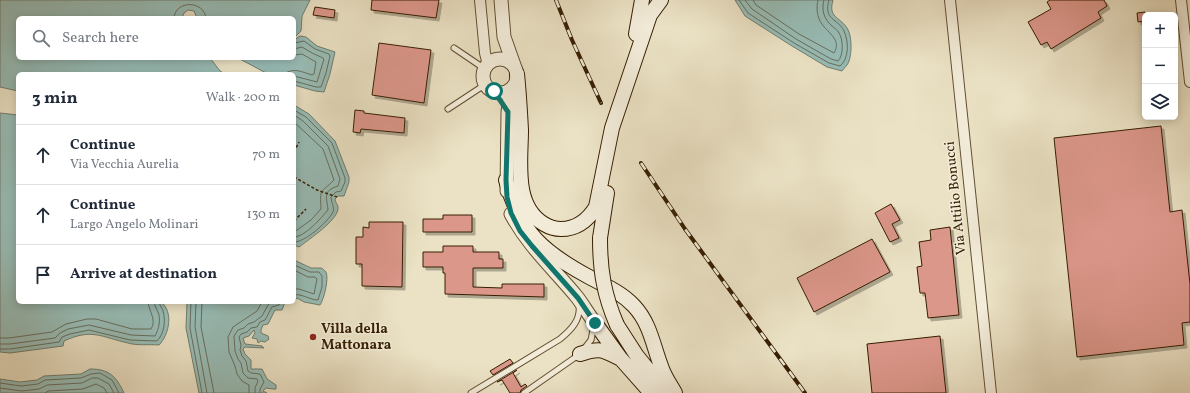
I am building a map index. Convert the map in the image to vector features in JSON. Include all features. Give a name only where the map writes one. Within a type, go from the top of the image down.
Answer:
[{"type":"main road","points":[[642,0],[610,174],[600,238],[600,258],[606,296],[617,325],[637,356],[668,393]]},
{"type":"main road","points":[[516,71],[521,130],[521,166],[527,206],[536,219],[550,227],[562,229],[578,226],[591,216],[596,207],[612,128],[648,21],[661,0]]},
{"type":"main road","points":[[506,180],[516,212],[537,241],[550,253],[571,267],[619,293],[634,306],[644,318],[661,367],[676,393]]},
{"type":"main road","points":[[595,323],[621,359],[650,393]]},
{"type":"main road","points":[[580,354],[594,350],[604,350],[621,359]]},
{"type":"street","points":[[480,0],[485,53],[489,65]]},
{"type":"street","points":[[490,88],[500,93],[511,89],[515,85],[516,71],[504,37],[500,0]]},
{"type":"street","name":"Via Attilio Bonucci","points":[[950,0],[991,393]]},
{"type":"street","points":[[1181,0],[1190,82]]},
{"type":"street","points":[[504,37],[484,74],[490,88],[508,112]]},
{"type":"street","points":[[489,65],[504,59],[508,61],[516,71]]},
{"type":"street","points":[[511,89],[508,112],[506,180],[507,197],[511,213],[520,231],[578,298],[595,323]]},
{"type":"lane","points":[[454,48],[489,65]]},
{"type":"lane","points":[[448,109],[490,88]]},
{"type":"lane","points":[[470,393],[560,339],[573,328],[578,319],[580,310],[578,298]]},
{"type":"lane","points":[[524,393],[580,354],[591,340],[595,323]]},
{"type":"path","points":[[296,148],[299,142]]},
{"type":"path","points":[[296,178],[317,190],[337,197]]},
{"type":"path","points":[[296,219],[306,209]]},
{"type":"water","points":[[0,0],[310,0],[302,16],[301,31],[296,36],[296,16],[196,16],[194,11],[188,10],[183,16],[16,16],[16,60],[212,60],[222,72],[16,72],[16,91],[0,87]]},
{"type":"water","points":[[735,0],[833,0],[833,14],[847,28],[851,39],[850,58],[848,64],[842,71],[827,67],[745,16]]},
{"type":"water","points":[[300,36],[306,37],[317,46],[335,52],[324,92],[296,86],[296,72],[264,72],[242,60],[296,60],[296,39]]},
{"type":"water","points":[[296,106],[309,114],[335,141],[349,177],[349,182],[344,196],[338,196],[335,199],[338,207],[334,217],[323,229],[299,247],[296,246]]},
{"type":"water","points":[[0,113],[16,115],[16,304],[163,304],[168,312],[169,324],[159,345],[132,344],[103,336],[89,334],[64,341],[63,346],[10,353],[0,352]]},
{"type":"water","points":[[296,261],[311,268],[321,268],[326,272],[326,289],[320,305],[304,302],[297,298],[296,299]]},
{"type":"water","points":[[187,304],[284,304],[282,310],[275,310],[268,324],[263,325],[261,333],[268,336],[269,339],[265,342],[261,341],[258,343],[257,339],[252,338],[255,333],[254,330],[249,336],[243,338],[245,344],[262,346],[264,348],[245,347],[243,349],[245,354],[251,360],[251,369],[262,369],[267,379],[276,385],[276,389],[266,388],[263,391],[267,393],[199,393],[186,328]]},
{"type":"water","points":[[90,369],[97,369],[107,372],[115,378],[124,393],[0,393],[0,379],[20,382],[37,380],[44,376],[81,374]]},
{"type":"building","points":[[372,0],[439,0],[436,18],[371,10]]},
{"type":"building","points":[[1050,0],[1104,0],[1107,6],[1098,12],[1101,18],[1051,49],[1047,42],[1041,45],[1028,22],[1051,9],[1047,2]]},
{"type":"building","points":[[315,7],[335,10],[334,18],[313,15]]},
{"type":"building","points":[[1142,12],[1142,21],[1138,22],[1137,13]]},
{"type":"building","points":[[379,43],[431,50],[424,103],[372,95]]},
{"type":"building","points":[[355,110],[364,111],[364,113],[405,118],[404,133],[361,129],[360,133],[353,132]]},
{"type":"building","points":[[1161,126],[1170,212],[1182,210],[1190,284],[1190,322],[1182,323],[1184,345],[1077,357],[1054,138]]},
{"type":"building","points":[[891,204],[900,220],[892,224],[899,238],[890,242],[875,213]]},
{"type":"building","points":[[443,215],[472,215],[472,232],[423,232],[423,219],[443,219]]},
{"type":"building","points":[[369,222],[403,222],[402,287],[362,286],[362,264],[356,264],[356,237],[363,237],[363,227],[369,228]]},
{"type":"building","points":[[950,227],[959,315],[928,318],[925,293],[920,293],[917,267],[922,266],[919,242],[931,240],[930,230]]},
{"type":"building","points":[[872,239],[890,272],[814,312],[797,278]]},
{"type":"building","points":[[443,246],[473,246],[473,252],[499,252],[499,259],[503,259],[503,268],[473,268],[473,287],[502,288],[502,284],[544,284],[544,297],[445,294],[445,273],[443,273],[443,267],[423,267],[423,252],[443,252]]},
{"type":"building","points":[[940,336],[946,393],[872,393],[867,344]]},
{"type":"building","points":[[510,359],[513,363],[493,375],[490,371]]},
{"type":"building","points":[[517,370],[513,373],[521,387],[525,384],[527,386],[521,390],[520,393],[510,393],[502,380],[497,382]]},
{"type":"railway","points":[[556,0],[572,40],[601,103]]},
{"type":"railway","points":[[641,163],[685,229],[805,393]]},
{"type":"place","name":"Villa della Mattonara","points":[[313,337]]},
{"type":"route","points":[[494,91],[508,112],[506,180],[507,197],[511,213],[520,231],[578,298],[595,323]]}]
